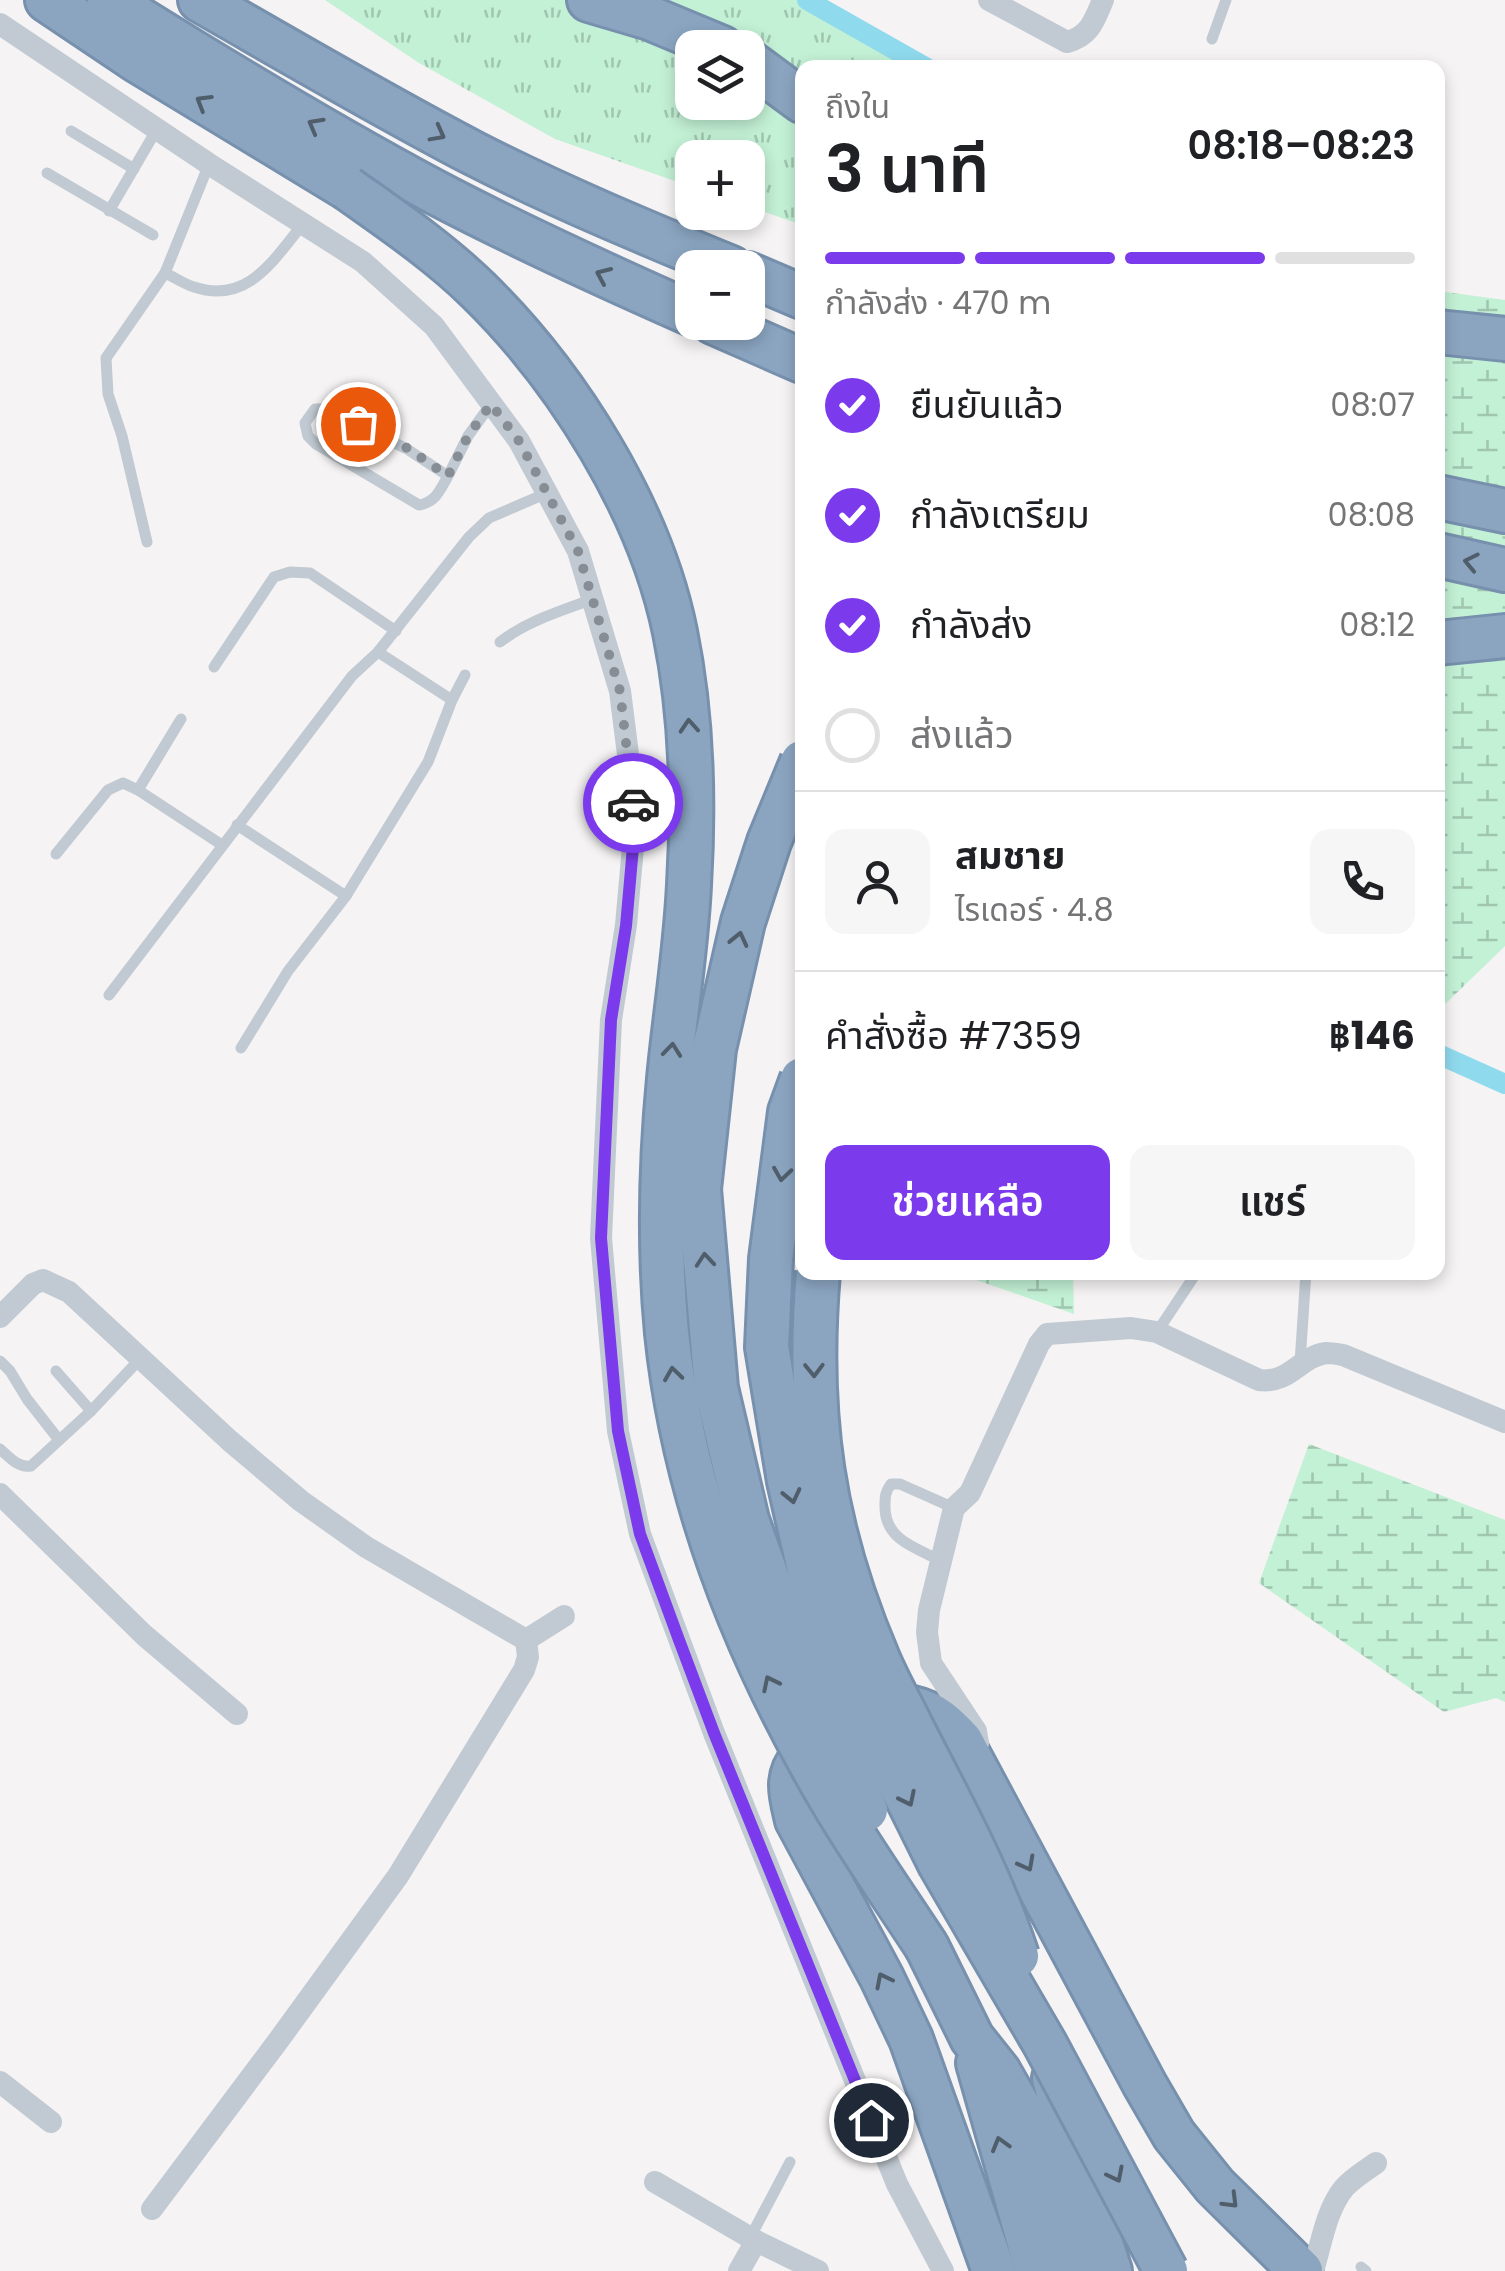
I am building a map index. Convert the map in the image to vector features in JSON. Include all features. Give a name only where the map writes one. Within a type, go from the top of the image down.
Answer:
[{"type":"highway","points":[[47,0],[154,72],[346,188],[430,248],[476,288],[552,373],[611,465],[635,515],[674,626],[686,692],[691,756],[690,887],[662,1174],[668,1334],[679,1413],[698,1496],[754,1652],[832,1801],[927,1947]]},
{"type":"highway","points":[[109,0],[430,190],[675,307]]},
{"type":"highway","points":[[200,0],[476,154],[687,250]]},
{"type":"highway","points":[[589,0],[679,30]]},
{"type":"highway","points":[[765,74],[795,96]]},
{"type":"highway","points":[[765,281],[795,293]]},
{"type":"highway","points":[[1445,333],[1505,339]]},
{"type":"highway","points":[[754,340],[795,358]]},
{"type":"highway","points":[[1445,498],[1505,511]]},
{"type":"highway","points":[[1445,557],[1505,570]]},
{"type":"highway","points":[[1445,642],[1505,636]]},
{"type":"highway","points":[[795,779],[743,922],[714,1049],[700,1189],[716,1388],[747,1520],[788,1638],[972,2038],[1038,2271]]},
{"type":"highway","points":[[795,1099],[771,1259],[768,1348],[789,1481],[812,1583],[852,1687],[931,1846],[1045,2044],[1166,2271]]},
{"type":"highway","points":[[817,1280],[813,1330],[818,1446],[829,1514],[850,1588],[879,1662],[990,1885],[1011,1940],[1110,2271]]},
{"type":"highway","points":[[994,2271],[922,2069],[882,1978],[797,1820],[791,1795],[793,1768],[803,1756],[912,1708],[942,1721],[961,1741],[1174,2134],[1216,2186],[1301,2271]]},
{"type":"highway","points":[[972,2038],[999,2072],[1038,2144],[1078,2271]]},
{"type":"street","points":[[990,0],[1067,42],[1082,38],[1103,0]]},
{"type":"street","points":[[0,24],[363,262],[434,326],[519,441],[578,551],[620,691],[632,794],[633,847],[626,926],[611,1020],[601,1238],[618,1431],[640,1534],[714,1733],[897,2184],[943,2271]]},
{"type":"street","points":[[0,1316],[32,1284],[43,1280],[69,1292],[300,1501],[366,1547],[526,1640]]},
{"type":"street","points":[[984,1783],[976,1732],[931,1662],[926,1632],[954,1508],[970,1493],[1038,1344],[1047,1334],[1130,1328],[1157,1332],[1259,1380],[1273,1382],[1326,1353],[1342,1354],[1505,1422]]},
{"type":"street","points":[[0,1494],[144,1635],[237,1714]]},
{"type":"street","points":[[526,1640],[564,1616]]},
{"type":"street","points":[[152,2209],[398,1876],[524,1670],[528,1658],[526,1640]]},
{"type":"street","points":[[0,2082],[51,2122]]},
{"type":"street","points":[[1313,2271],[1340,2193],[1376,2163]]},
{"type":"street","points":[[655,2182],[753,2239],[818,2271]]},
{"type":"street","points":[[739,2271],[753,2239]]},
{"type":"lane","points":[[1212,39],[1226,0]]},
{"type":"lane","points":[[109,211],[158,128]]},
{"type":"lane","points":[[71,131],[134,169]]},
{"type":"lane","points":[[148,542],[108,394],[106,358],[165,273],[209,164]]},
{"type":"lane","points":[[47,174],[153,235]]},
{"type":"lane","points":[[165,273],[195,287],[220,292],[246,285],[265,272],[303,224]]},
{"type":"lane","points":[[448,476],[407,448],[334,412],[315,409],[304,423],[316,444],[419,505],[437,496],[448,476],[468,436],[491,404]]},
{"type":"lane","points":[[109,995],[352,676],[396,631],[469,537],[489,518],[547,494]]},
{"type":"lane","points":[[214,667],[274,577],[290,572],[310,573],[396,631]]},
{"type":"lane","points":[[500,642],[512,632],[592,599]]},
{"type":"lane","points":[[378,652],[452,700]]},
{"type":"lane","points":[[241,1048],[288,972],[346,896],[428,762],[465,675]]},
{"type":"lane","points":[[138,790],[181,719]]},
{"type":"lane","points":[[56,854],[108,790],[123,783],[222,844]]},
{"type":"lane","points":[[237,824],[346,896]]},
{"type":"lane","points":[[1157,1332],[1191,1280]]},
{"type":"lane","points":[[1300,1367],[1305,1280]]},
{"type":"lane","points":[[0,1448],[24,1467],[31,1466],[91,1411],[140,1358]]},
{"type":"lane","points":[[0,1361],[58,1440]]},
{"type":"lane","points":[[56,1371],[91,1411]]},
{"type":"lane","points":[[942,1560],[892,1533],[885,1519],[885,1494],[892,1484],[900,1484],[954,1508]]},
{"type":"lane","points":[[753,2239],[790,2162]]},
{"type":"green space","points":[[325,0],[798,0],[887,45],[907,60],[795,60],[795,223],[765,212],[765,140],[675,140],[675,181],[555,139],[419,63]]},
{"type":"green space","points":[[1445,292],[1505,300],[1505,946],[1445,1004]]},
{"type":"green space","points":[[976,1280],[1073,1280],[1074,1314]]},
{"type":"green space","points":[[1309,1444],[1505,1520],[1505,1702],[1496,1698],[1444,1712],[1259,1583]]},
{"type":"waterway","points":[[807,0],[913,60]]},
{"type":"waterway","points":[[1445,1057],[1505,1084]]},
{"type":"way so far","points":[[358,424],[407,448],[448,476],[468,436],[491,404],[519,441],[578,551],[620,691],[633,803]]},
{"type":"route","points":[[633,803],[626,926],[611,1020],[601,1238],[618,1431],[640,1534],[714,1733],[871,2120]]}]
